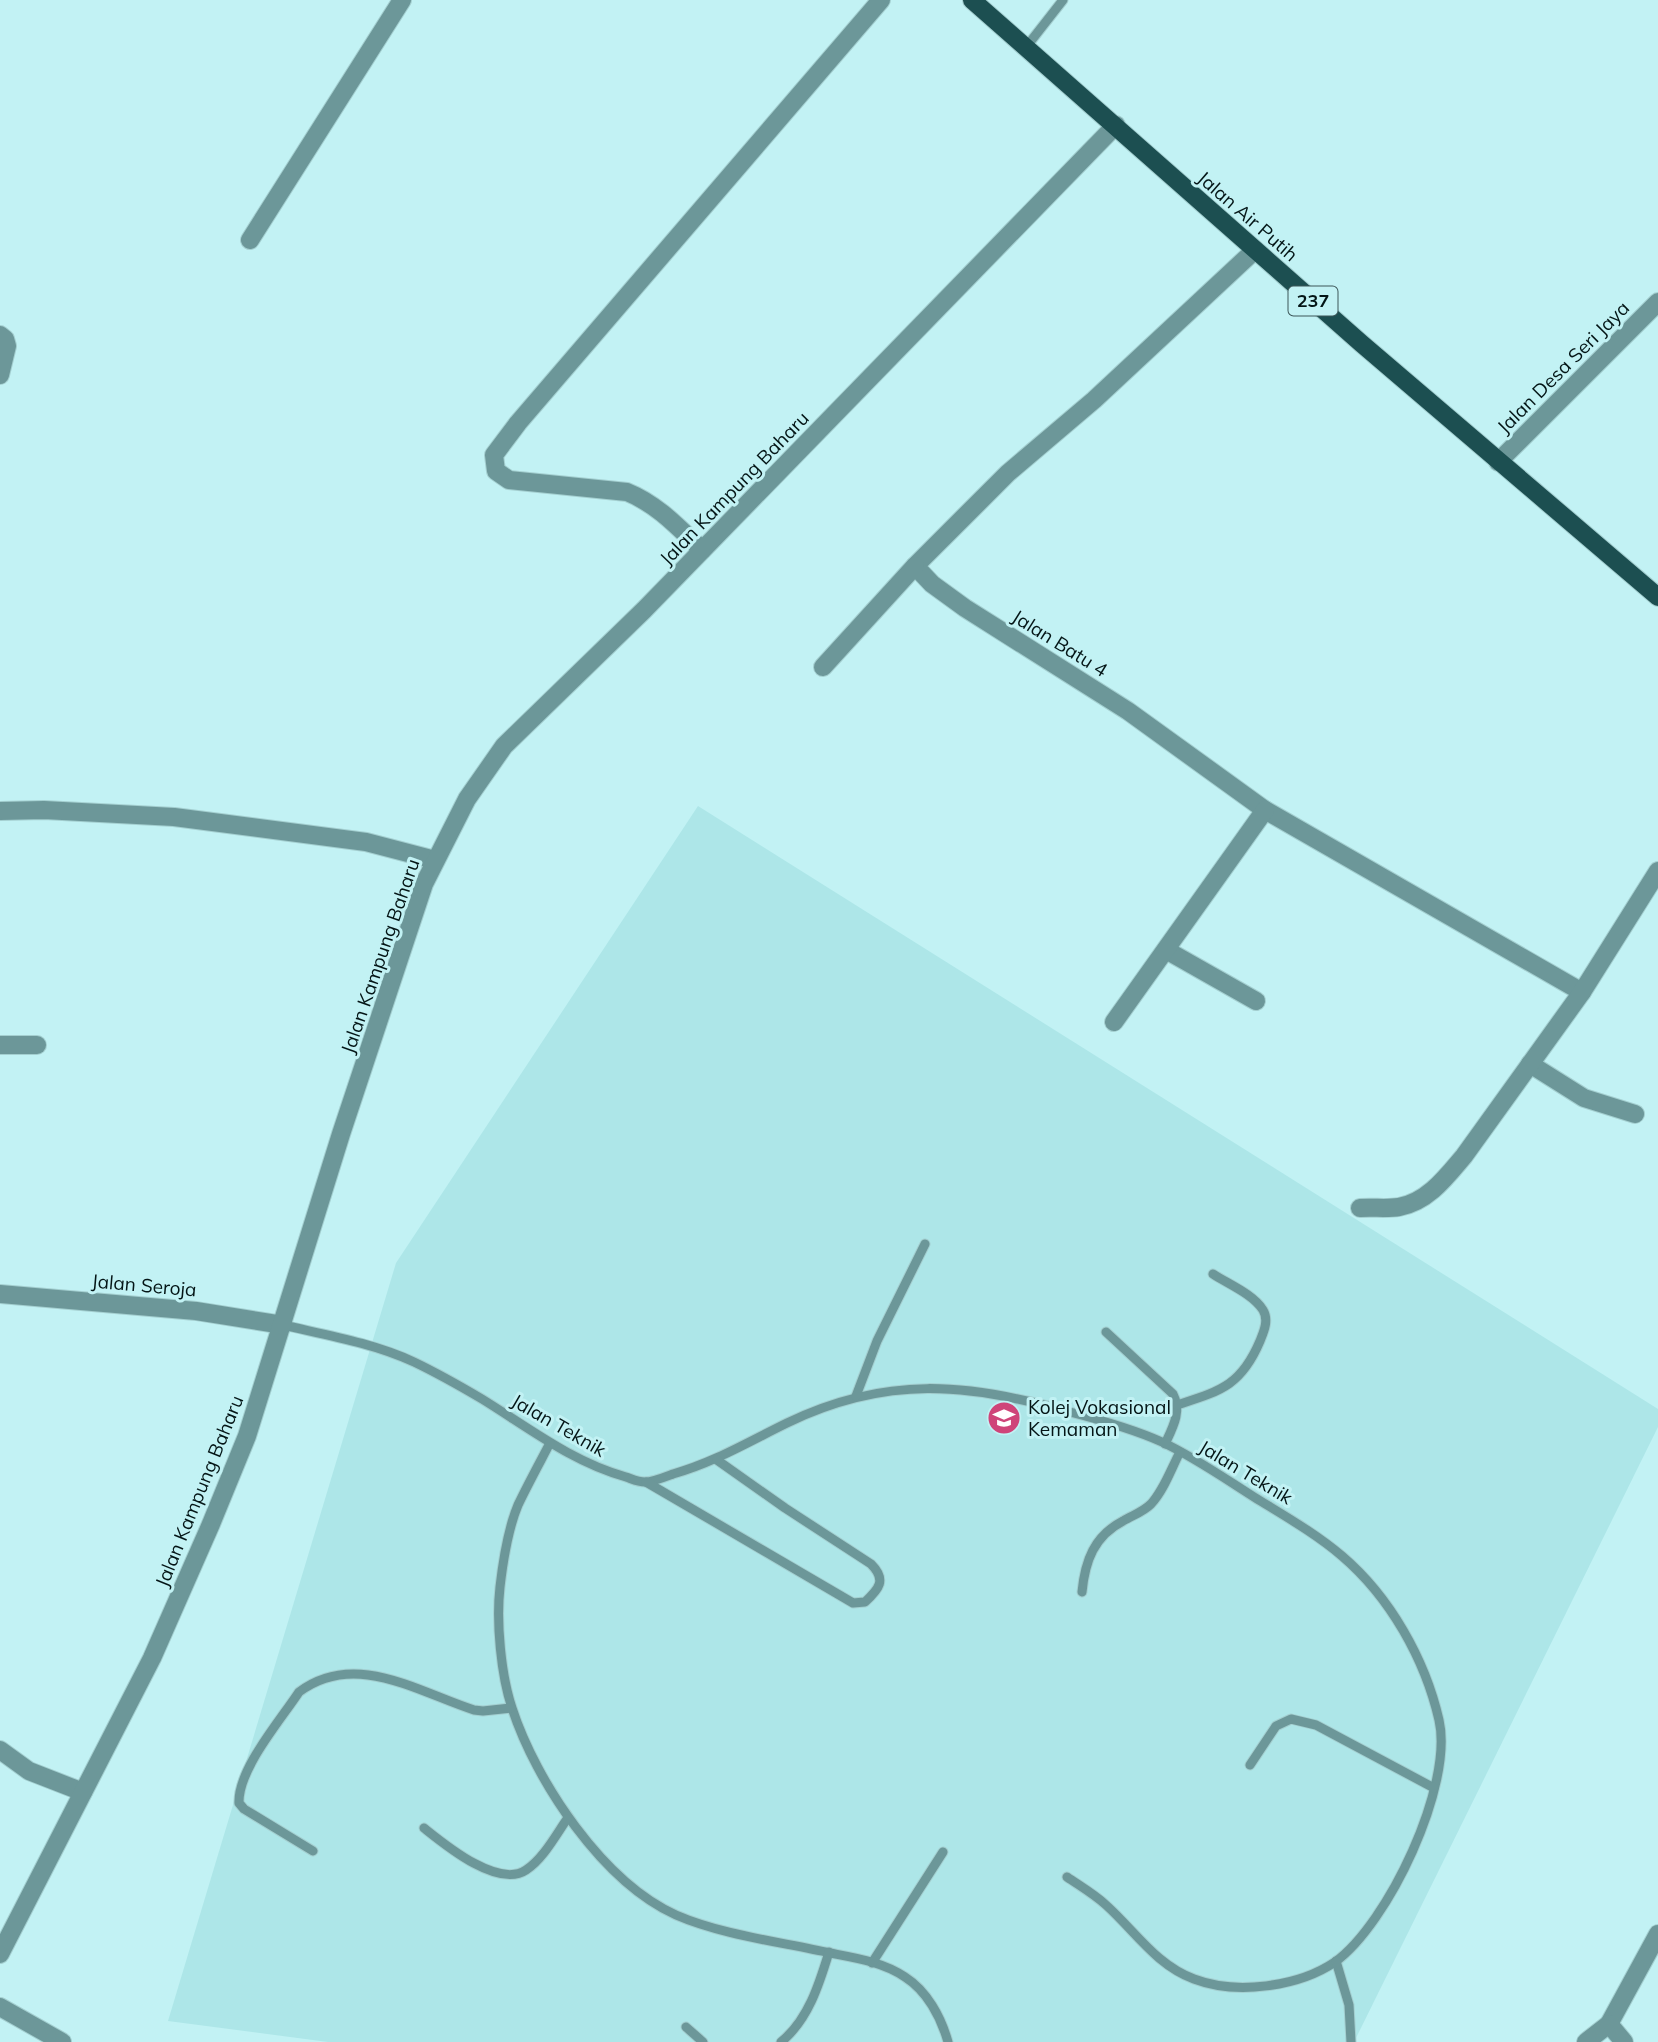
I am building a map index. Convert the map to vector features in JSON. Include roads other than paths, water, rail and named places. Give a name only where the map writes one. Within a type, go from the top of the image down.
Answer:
[{"type":"main road","name":"Jalan Air Putih","points":[[972,0],[1498,462],[1658,597]]},
{"type":"street","points":[[250,240],[402,0]]},
{"type":"street","points":[[702,550],[666,517],[637,496],[627,492],[509,480],[496,471],[494,454],[527,412],[881,0]]},
{"type":"street","name":"Jalan Kampung Baharu","points":[[0,1954],[152,1658],[247,1436],[284,1325],[307,1241],[424,884],[467,799],[504,746],[592,662],[1116,125]]},
{"type":"street","points":[[823,667],[915,566],[1008,473],[1094,400],[1255,250]]},
{"type":"street","name":"Jalan Desa Seri Jaya","points":[[1498,462],[1658,302]]},
{"type":"street","points":[[0,375],[7,346],[3,337]]},
{"type":"street","name":"Jalan Batu 4","points":[[915,566],[932,584],[965,608],[1128,711],[1265,810],[1582,992]]},
{"type":"street","points":[[0,811],[44,810],[187,818],[366,842],[435,860]]},
{"type":"street","points":[[1114,1022],[1265,810]]},
{"type":"street","points":[[1360,1208],[1400,1207],[1422,1198],[1443,1181],[1464,1156],[1582,992],[1658,871]]},
{"type":"street","points":[[1166,950],[1256,1001]]},
{"type":"street","points":[[0,1045],[37,1045]]},
{"type":"street","points":[[1530,1064],[1584,1098],[1635,1114]]},
{"type":"street","name":"Jalan Seroja","points":[[0,1294],[196,1311],[284,1325]]},
{"type":"street","points":[[0,1750],[29,1771],[83,1792]]},
{"type":"street","points":[[1586,2042],[1609,2024],[1658,1934]]},
{"type":"street","points":[[0,2007],[62,2042]]},
{"type":"street","points":[[1609,2024],[1624,2042]]},
{"type":"lane","points":[[1027,46],[1063,0]]},
{"type":"lane","points":[[856,1396],[877,1341],[925,1244]]},
{"type":"lane","points":[[1177,1405],[1213,1394],[1235,1381],[1253,1358],[1265,1326],[1262,1310],[1252,1300],[1213,1274]]},
{"type":"lane","name":"Jalan Teknik","points":[[284,1325],[346,1339],[411,1360],[480,1397],[550,1443],[600,1470],[646,1482],[717,1460],[787,1423],[856,1396],[928,1387],[961,1388],[1034,1401],[1165,1444],[1301,1526],[1343,1557],[1382,1597],[1406,1635],[1426,1678],[1441,1725],[1439,1765],[1416,1844],[1398,1882],[1373,1920],[1336,1961],[1311,1974],[1286,1982],[1242,1987],[1194,1979],[1170,1967],[1148,1950],[1107,1906],[1067,1877]]},
{"type":"lane","points":[[1106,1332],[1173,1394],[1177,1405],[1174,1424],[1165,1444]]},
{"type":"lane","points":[[550,1443],[517,1507],[500,1589],[503,1664],[511,1707],[530,1750],[567,1819],[618,1874],[674,1914],[715,1928],[872,1963],[906,1977],[918,1987],[940,2019],[947,2042]]},
{"type":"lane","points":[[1082,1592],[1087,1560],[1096,1543],[1120,1522],[1150,1505],[1180,1452]]},
{"type":"lane","points":[[646,1482],[853,1603],[865,1602],[873,1595],[880,1579],[879,1572],[871,1564],[717,1460]]},
{"type":"lane","points":[[313,1851],[244,1809],[239,1803],[241,1788],[252,1763],[299,1692],[307,1686],[349,1674],[372,1674],[474,1710],[511,1707]]},
{"type":"lane","points":[[1251,1765],[1276,1726],[1292,1719],[1316,1725],[1434,1788]]},
{"type":"lane","points":[[424,1828],[454,1852],[489,1871],[519,1874],[531,1866],[567,1819]]},
{"type":"lane","points":[[872,1963],[943,1852]]},
{"type":"lane","points":[[781,2042],[808,2008],[829,1952]]},
{"type":"lane","points":[[1336,1961],[1349,2005],[1351,2042]]},
{"type":"lane","points":[[686,2027],[703,2042]]},
{"type":"place","name":"Kolej Vokasional Kemaman","points":[[1004,1418]]}]
